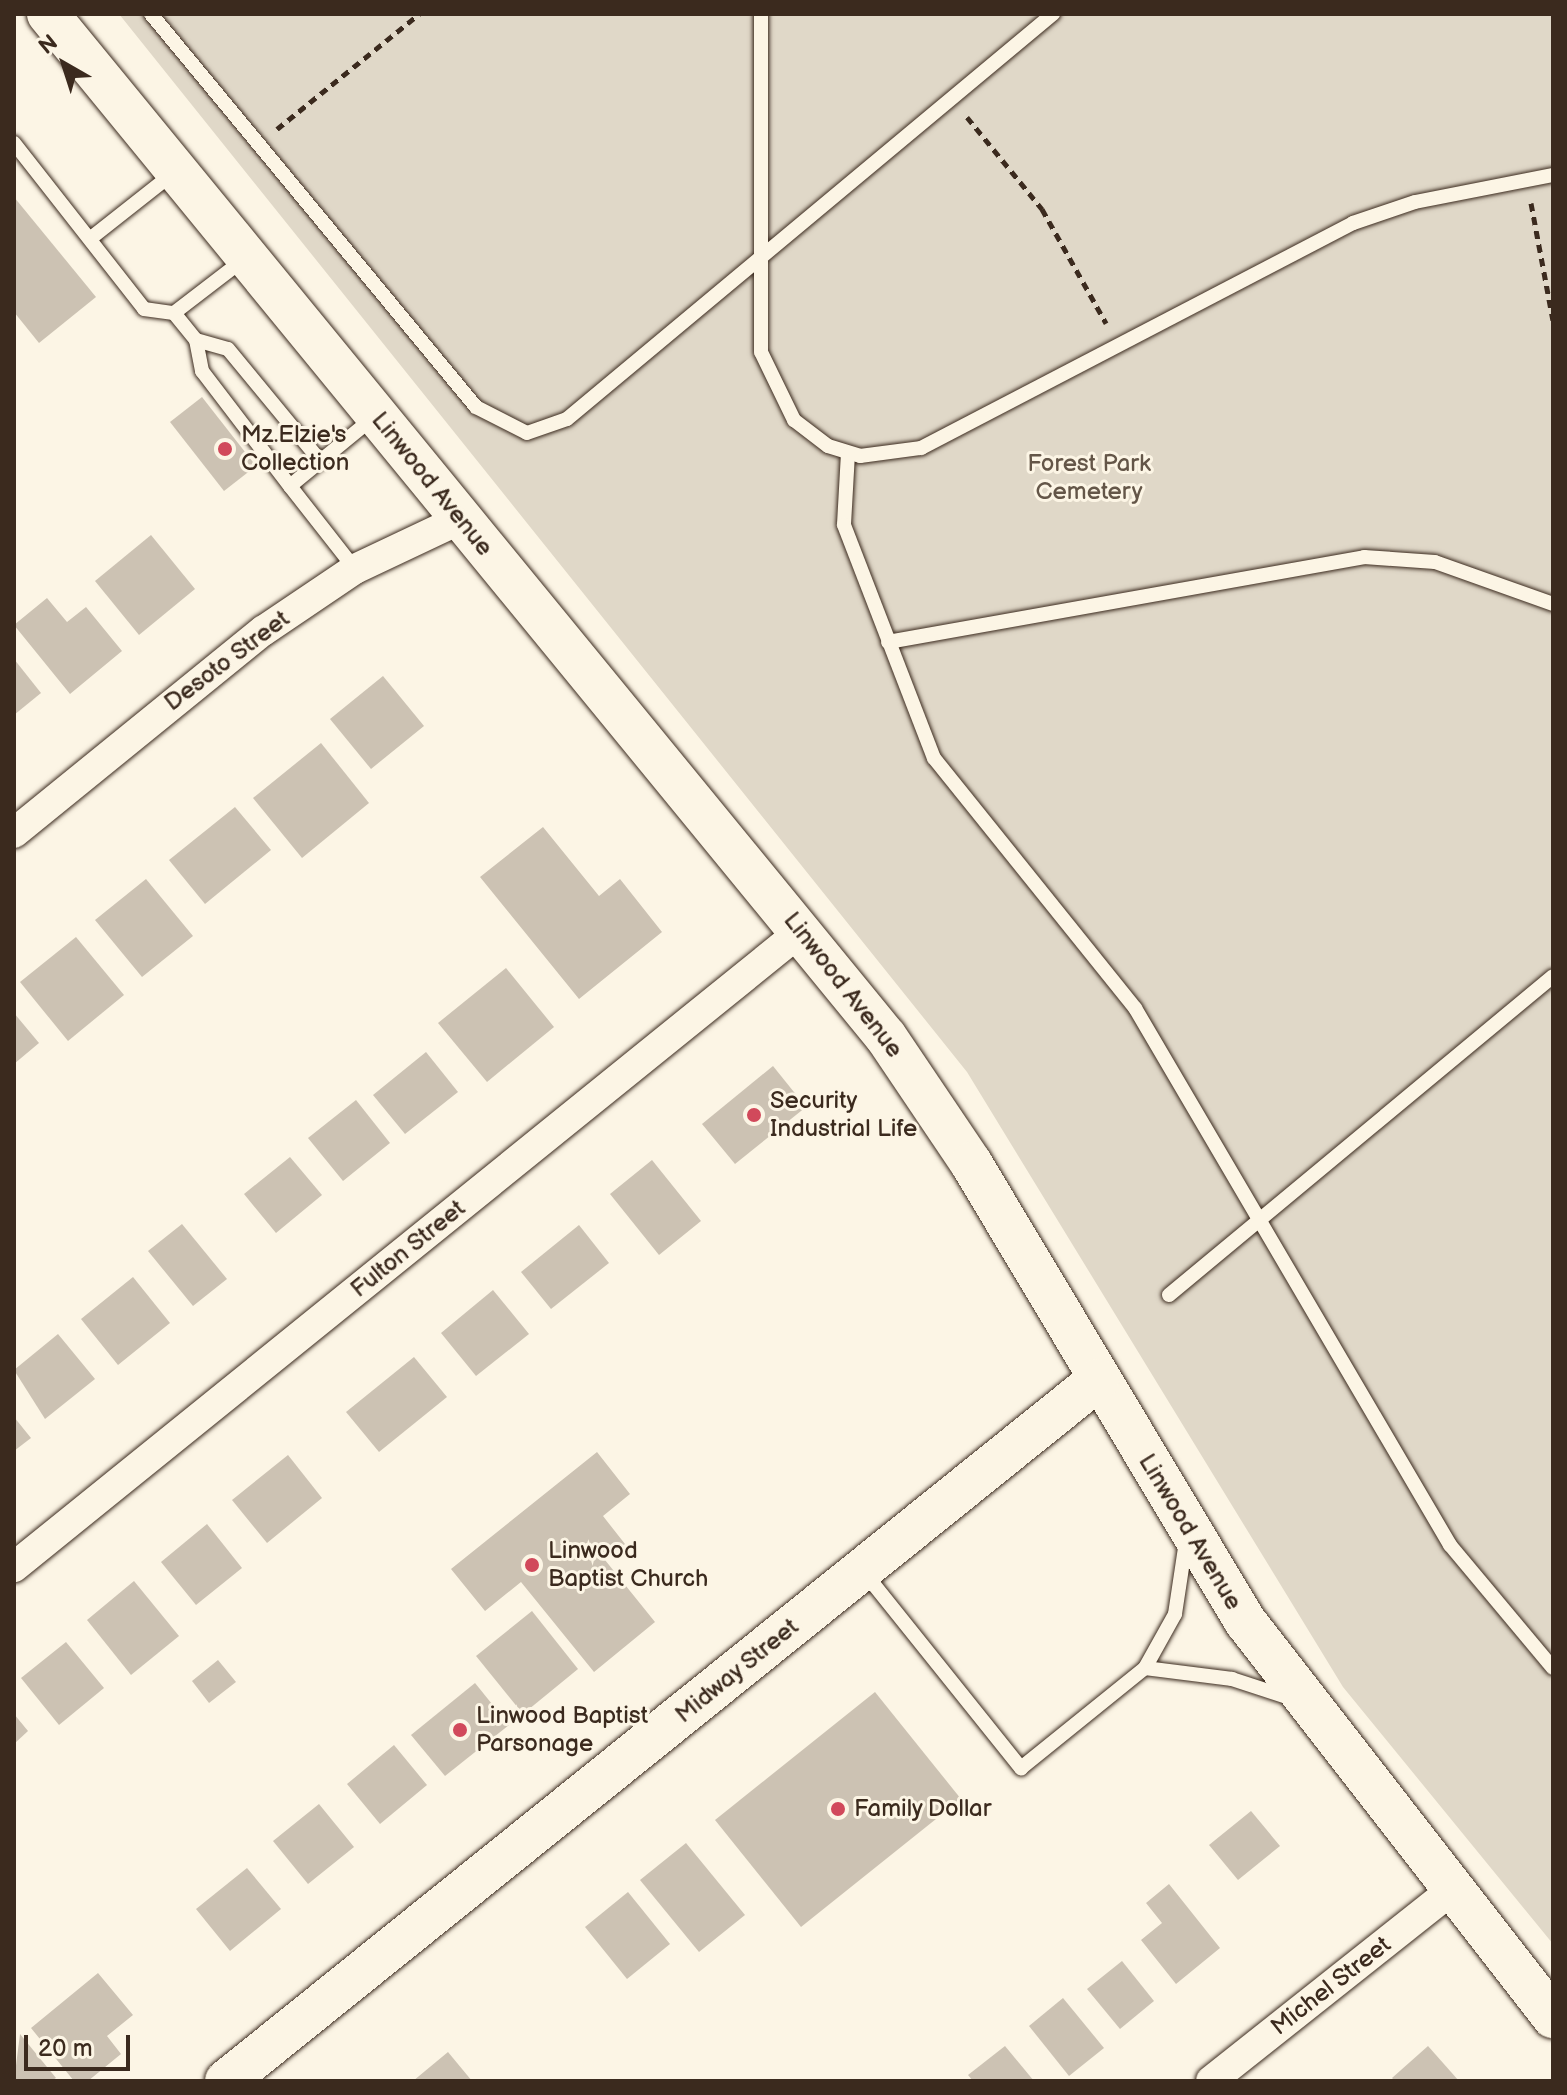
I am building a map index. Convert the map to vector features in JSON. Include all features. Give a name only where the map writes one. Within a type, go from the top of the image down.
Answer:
[{"type":"main road","name":"Linwood Avenue","points":[[48,14],[801,931],[930,1099],[1188,1530],[1304,1703],[1553,2017]]},
{"type":"main road","name":"Midway Street","points":[[228,2081],[1098,1380]]},
{"type":"street","name":"Desoto Street","points":[[14,833],[181,694],[355,569],[461,519]]},
{"type":"street","name":"Fulton Street","points":[[14,1567],[801,931]]},
{"type":"street","name":"Michel Street","points":[[1211,2081],[1451,1891]]},
{"type":"lane","points":[[151,14],[476,407],[514,430],[541,431],[567,419],[1053,14]]},
{"type":"lane","points":[[761,14],[755,260],[758,337],[778,396],[809,435],[848,453],[880,459],[921,448],[1353,223],[1553,175]]},
{"type":"lane","points":[[14,143],[144,309],[174,313],[196,340],[202,371],[355,569]]},
{"type":"lane","points":[[91,238],[176,171]]},
{"type":"lane","points":[[174,313],[247,258]]},
{"type":"lane","points":[[196,340],[228,349],[321,462]]},
{"type":"lane","points":[[290,486],[376,415]]},
{"type":"lane","points":[[848,453],[844,525],[934,758],[1135,1008],[1262,1218],[1465,1568],[1553,1668]]},
{"type":"lane","points":[[888,642],[1364,557],[1435,562],[1553,604]]},
{"type":"lane","points":[[1169,1295],[1553,976]]},
{"type":"lane","points":[[863,1571],[1021,1768],[1145,1668],[1175,1614],[1188,1530]]},
{"type":"lane","points":[[1145,1668],[1232,1679],[1304,1703]]},
{"type":"path","points":[[259,144],[419,14]]},
{"type":"path","points":[[951,98],[1042,209],[1118,345]]},
{"type":"path","points":[[1527,180],[1553,320]]},
{"type":"green space","name":"Forest Park Cemetery","points":[[119,14],[1553,14],[1553,1944],[1343,1687],[967,1072]]},
{"type":"building","points":[[14,197],[96,297],[39,343],[14,312]]},
{"type":"building","points":[[202,397],[256,466],[224,491],[170,422]]},
{"type":"building","points":[[151,535],[195,589],[139,635],[95,581]]},
{"type":"building","points":[[47,598],[67,622],[86,607],[122,651],[70,694],[14,625]]},
{"type":"building","points":[[14,659],[41,693],[14,715]]},
{"type":"building","points":[[383,676],[424,726],[371,769],[330,719]]},
{"type":"building","points":[[321,743],[369,803],[302,858],[253,798]]},
{"type":"building","points":[[235,807],[271,850],[205,904],[169,860]]},
{"type":"building","points":[[543,827],[599,896],[620,879],[662,932],[579,999],[480,877]]},
{"type":"building","points":[[146,879],[193,936],[142,977],[95,920]]},
{"type":"building","points":[[76,937],[124,995],[68,1041],[20,982]]},
{"type":"building","points":[[506,968],[554,1027],[487,1082],[438,1023]]},
{"type":"building","points":[[14,1013],[39,1043],[14,1064]]},
{"type":"building","points":[[426,1052],[458,1092],[405,1134],[373,1095]]},
{"type":"building","name":"Security Industrial Life","points":[[773,1066],[806,1107],[735,1164],[702,1124]]},
{"type":"building","points":[[356,1100],[390,1143],[343,1181],[308,1138]]},
{"type":"building","points":[[290,1157],[322,1195],[276,1233],[244,1194]]},
{"type":"building","points":[[652,1160],[701,1221],[659,1255],[610,1194]]},
{"type":"building","points":[[182,1224],[227,1279],[193,1306],[148,1251]]},
{"type":"building","points":[[579,1225],[609,1263],[551,1309],[521,1272]]},
{"type":"building","points":[[133,1277],[170,1323],[118,1365],[81,1319]]},
{"type":"building","points":[[493,1290],[529,1334],[476,1376],[441,1333]]},
{"type":"building","points":[[58,1334],[95,1379],[45,1419],[14,1370]]},
{"type":"building","points":[[414,1357],[447,1397],[379,1452],[346,1412]]},
{"type":"building","points":[[14,1417],[31,1438],[14,1451]]},
{"type":"building","name":"Linwood Baptist Church","points":[[597,1452],[630,1494],[603,1516],[625,1544],[605,1560],[655,1622],[594,1672],[521,1582],[485,1611],[451,1569]]},
{"type":"building","points":[[288,1455],[322,1498],[267,1543],[232,1500]]},
{"type":"building","points":[[207,1524],[242,1568],[196,1605],[161,1562]]},
{"type":"building","points":[[134,1581],[179,1636],[131,1675],[87,1620]]},
{"type":"building","points":[[532,1611],[578,1669],[523,1714],[476,1656]]},
{"type":"building","points":[[66,1642],[104,1688],[59,1725],[21,1678]]},
{"type":"building","points":[[218,1660],[236,1682],[209,1703],[192,1681]]},
{"type":"building","name":"Linwood Baptist Parsonage","points":[[475,1683],[509,1725],[445,1776],[411,1735]]},
{"type":"building","name":"Family Dollar","points":[[875,1692],[961,1799],[801,1927],[715,1820]]},
{"type":"building","points":[[14,1714],[28,1731],[14,1744]]},
{"type":"building","points":[[394,1745],[427,1785],[380,1824],[347,1784]]},
{"type":"building","points":[[319,1804],[354,1847],[308,1884],[273,1841]]},
{"type":"building","points":[[1251,1811],[1280,1846],[1238,1880],[1209,1845]]},
{"type":"building","points":[[686,1843],[745,1915],[699,1952],[640,1880]]},
{"type":"building","points":[[247,1868],[281,1909],[230,1951],[196,1909]]},
{"type":"building","points":[[1169,1884],[1220,1948],[1176,1984],[1141,1940],[1162,1923],[1146,1903]]},
{"type":"building","points":[[628,1892],[670,1944],[627,1979],[585,1927]]},
{"type":"building","points":[[1122,1961],[1154,2001],[1120,2029],[1087,1989]]},
{"type":"building","points":[[98,1973],[133,2015],[107,2036],[121,2054],[88,2081],[74,2081],[31,2028]]},
{"type":"building","points":[[1063,1998],[1104,2048],[1069,2076],[1029,2026]]},
{"type":"building","points":[[20,2034],[56,2078],[51,2081],[14,2081]]},
{"type":"building","points":[[1005,2046],[1034,2081],[973,2081],[968,2075]]},
{"type":"building","points":[[1428,2046],[1459,2081],[1395,2081],[1392,2078]]},
{"type":"building","points":[[448,2052],[472,2081],[413,2081]]},
{"type":"place","name":"Mz.Elzie's Collection","points":[[225,449]]},
{"type":"place","name":"Security Industrial Life","points":[[754,1115]]},
{"type":"place","name":"Linwood Baptist Church","points":[[532,1565]]},
{"type":"place","name":"Linwood Baptist Parsonage","points":[[460,1730]]},
{"type":"place","name":"Family Dollar","points":[[838,1809]]}]
